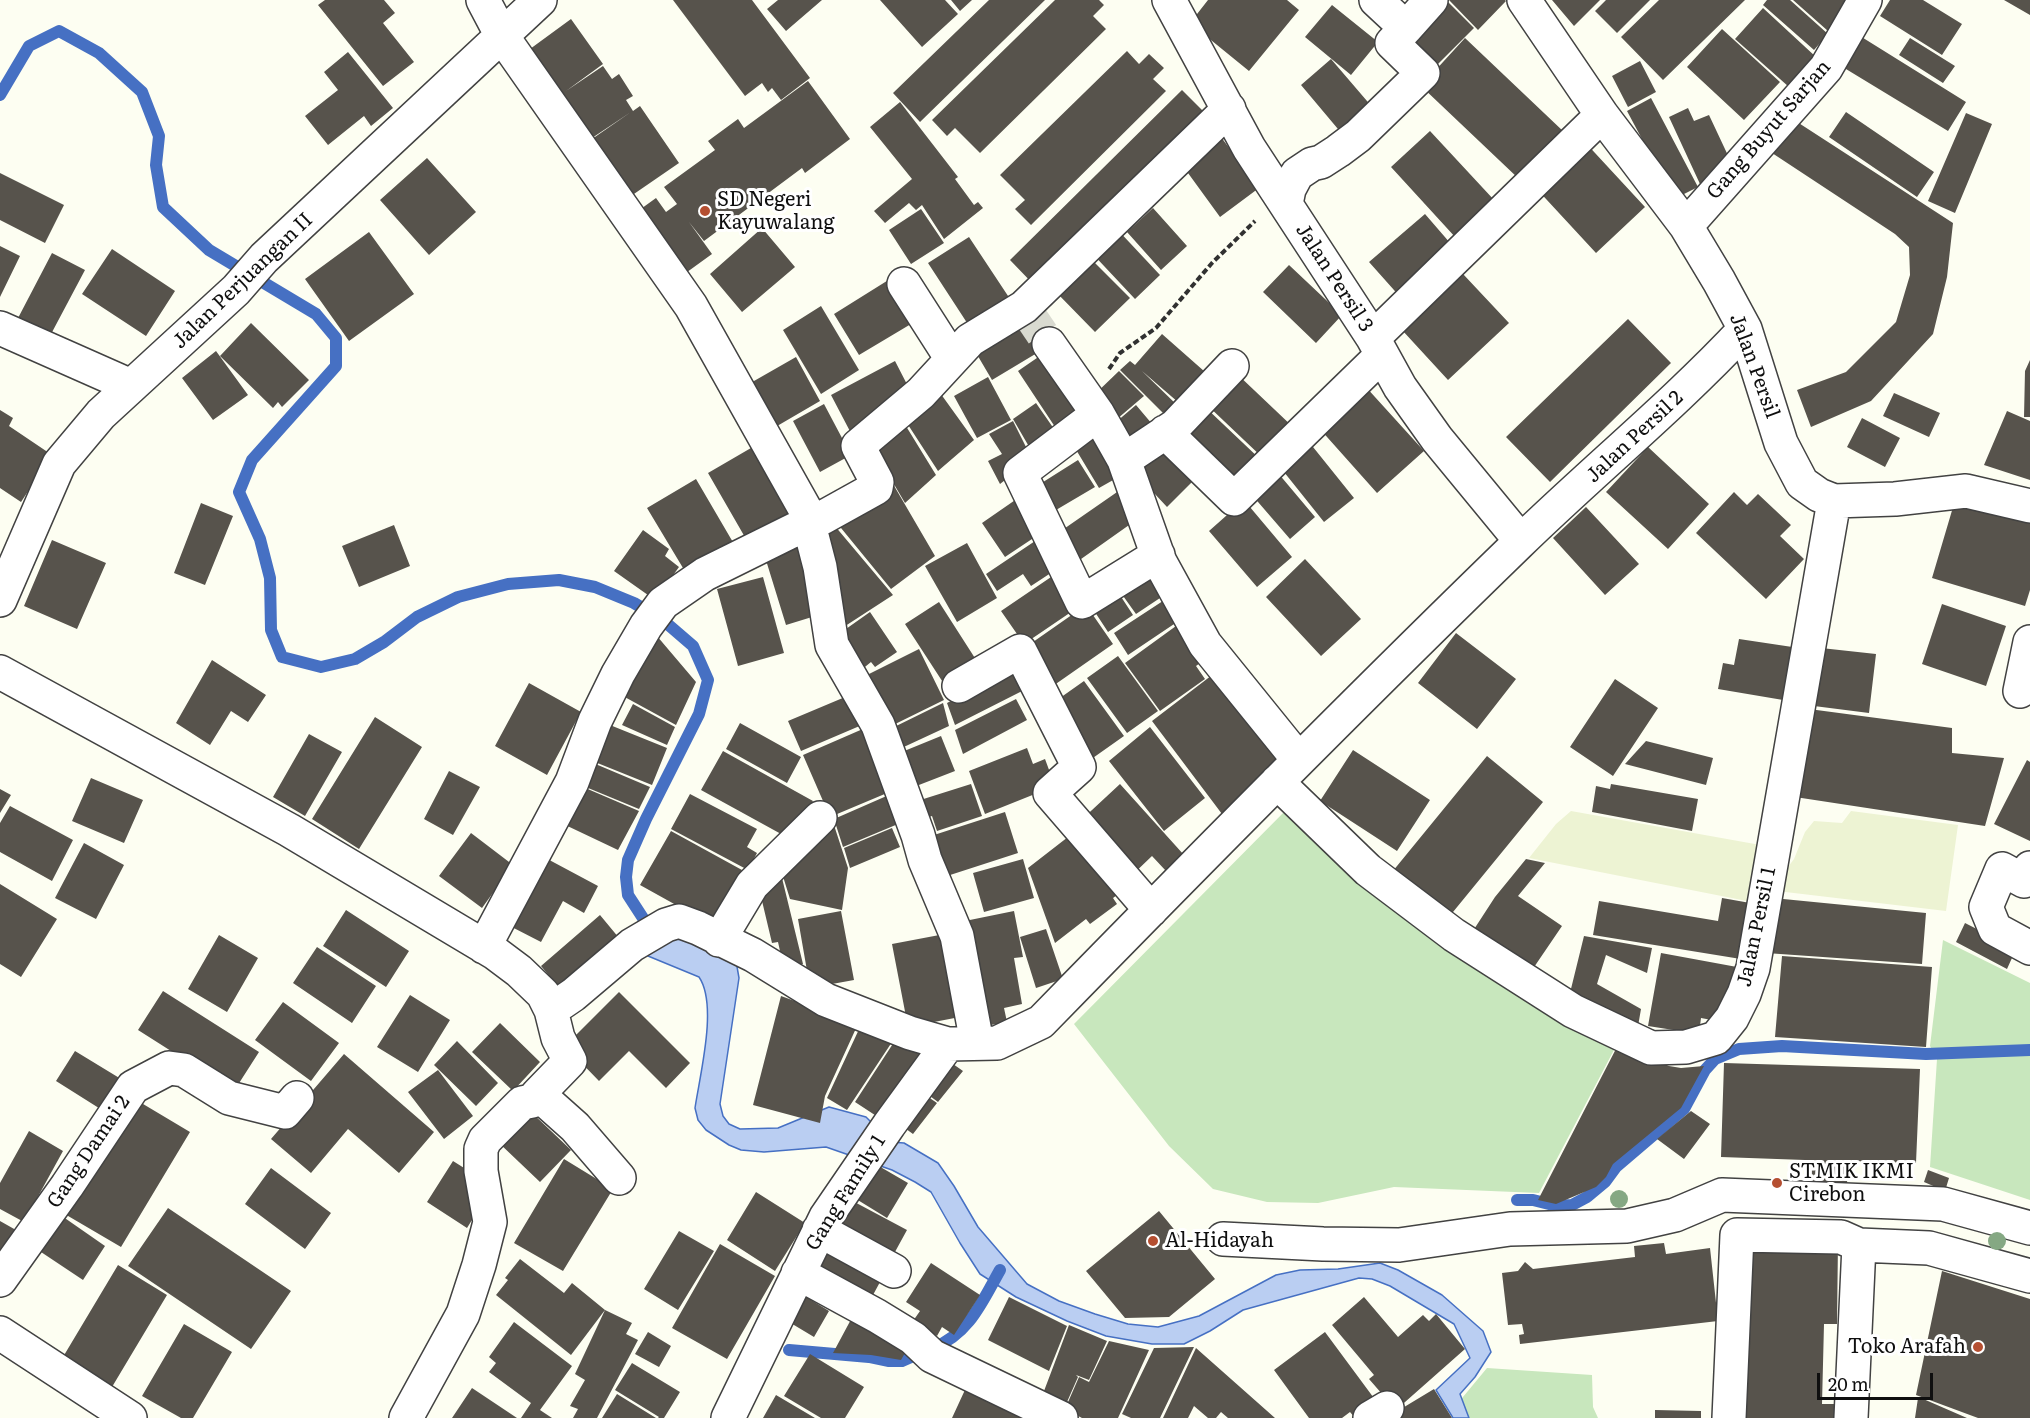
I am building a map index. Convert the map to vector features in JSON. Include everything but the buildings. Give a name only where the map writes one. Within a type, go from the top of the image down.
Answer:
[{"type":"street","points":[[483,0],[502,36],[691,306],[805,509],[820,567],[832,645],[878,725],[925,860],[957,936],[962,1043],[910,1033],[826,1000],[753,955],[679,921],[666,925],[632,945],[573,995],[551,1010]]},
{"type":"street","name":"Jalan Perjuangan II","points":[[0,600],[59,464],[101,414],[236,290],[264,258],[540,0]]},
{"type":"street","name":"Jalan Persil 3","points":[[1169,0],[1249,148],[1377,346],[1400,387],[1437,439],[1521,541]]},
{"type":"street","points":[[1376,0],[1406,28]]},
{"type":"street","points":[[1283,200],[1298,174],[1312,164],[1321,162],[1358,136],[1423,73],[1392,43],[1431,0]]},
{"type":"street","name":"Jalan Persil","points":[[1524,0],[1602,115],[1686,226],[1745,329],[1781,443],[1802,483],[1819,495],[1834,501],[1894,499],[1966,491],[2030,506]]},
{"type":"street","name":"Gang Buyut Sarjan","points":[[1686,226],[1826,68],[1865,0]]},
{"type":"street","points":[[484,947],[572,782],[600,711],[618,674],[655,615],[705,574],[822,518],[876,488],[877,482],[858,446],[921,393],[970,340],[1023,307],[1229,109]]},
{"type":"street","points":[[1165,432],[1234,499],[1377,346],[1602,115]]},
{"type":"street","points":[[904,284],[952,359]]},
{"type":"street","points":[[0,328],[131,386]]},
{"type":"street","name":"Jalan Persil 2","points":[[962,1043],[997,1042],[1041,1022],[1288,770],[1521,541],[1701,375],[1745,329]]},
{"type":"street","name":"Jalan Persil 1","points":[[1049,344],[1093,407],[1124,460],[1158,555],[1205,644],[1288,770],[1368,870],[1454,936],[1573,1011],[1651,1048],[1686,1047],[1716,1038],[1732,1018],[1753,968],[1834,501]]},
{"type":"street","points":[[1124,460],[1175,426],[1232,366]]},
{"type":"street","points":[[1093,407],[1020,473],[1082,602],[1158,555]]},
{"type":"street","points":[[2020,691],[2030,642]]},
{"type":"street","points":[[959,686],[1020,651],[1079,767],[1050,793],[1151,910]]},
{"type":"street","points":[[0,672],[289,830],[484,947],[519,971],[543,994],[551,1010],[558,1038],[570,1061],[532,1101],[522,1103],[485,1140],[479,1158],[490,1221],[479,1265],[463,1314],[406,1418]]},
{"type":"street","points":[[718,940],[752,885],[820,818]]},
{"type":"street","points":[[2030,868],[2024,881],[2002,869],[1986,907],[1995,929],[2030,948]]},
{"type":"street","name":"Gang Family 1","points":[[728,1418],[819,1230],[858,1168],[889,1125],[962,1043]]},
{"type":"street","name":"Gang Damai 2","points":[[0,1280],[67,1186],[133,1087],[169,1068],[184,1070],[229,1098],[274,1110],[285,1112],[297,1098]]},
{"type":"street","points":[[538,1094],[575,1127],[619,1178]]},
{"type":"street","points":[[1223,1239],[1399,1245],[1510,1229],[1627,1226],[1675,1215],[1722,1195],[1943,1204],[2030,1228]]},
{"type":"street","points":[[819,1230],[894,1271]]},
{"type":"street","points":[[1729,1418],[1737,1235],[1841,1238],[1860,1245],[1929,1248],[2030,1276]]},
{"type":"street","points":[[1851,1418],[1860,1245]]},
{"type":"street","points":[[798,1273],[913,1338],[932,1356],[1046,1415]]},
{"type":"street","points":[[0,1333],[130,1418]]},
{"type":"path","points":[[1093,407],[1120,352],[1156,328],[1212,263],[1283,200]]},
{"type":"green space","points":[[1290,806],[1615,1048],[1539,1193],[1394,1187],[1318,1203],[1267,1202],[1213,1189],[1169,1146],[1074,1024]]},
{"type":"green space","points":[[1571,811],[1766,846],[1757,903],[1529,858],[1556,824]]},
{"type":"green space","points":[[1851,811],[1958,825],[1946,911],[1777,891],[1779,879],[1794,859],[1805,832],[1814,821],[1842,823]]},
{"type":"green space","points":[[1943,940],[2030,983],[2030,1200],[1930,1167],[1937,1059],[1930,1046]]},
{"type":"green space","points":[[1487,1368],[1592,1375],[1593,1407],[1598,1418],[1458,1418],[1453,1409]]},
{"type":"water","points":[[669,932],[736,961],[739,978],[720,1104],[723,1116],[729,1124],[740,1129],[778,1128],[829,1107],[866,1117],[891,1142],[904,1143],[938,1163],[978,1227],[1027,1284],[1059,1301],[1128,1324],[1158,1327],[1199,1316],[1276,1275],[1300,1270],[1338,1269],[1380,1263],[1398,1270],[1442,1295],[1483,1331],[1491,1352],[1475,1377],[1460,1394],[1469,1418],[1453,1418],[1436,1390],[1470,1358],[1454,1324],[1390,1286],[1372,1279],[1359,1278],[1243,1310],[1184,1344],[1152,1344],[1106,1336],[1016,1297],[980,1274],[931,1192],[892,1170],[826,1147],[764,1152],[741,1150],[729,1145],[706,1130],[698,1120],[695,1108],[707,1022],[707,1005],[699,977],[648,956],[638,948]]},
{"type":"waterway","points":[[0,95],[29,46],[59,31],[99,53],[142,92],[159,136],[156,165],[163,207],[209,250],[316,314],[336,338],[336,366],[252,460],[239,492],[260,539],[270,578],[271,630],[282,657],[321,667],[355,659],[384,642],[417,617],[458,597],[508,584],[559,580],[595,587],[634,603],[664,621],[693,646],[708,680],[699,714],[628,860],[626,877],[628,895],[652,932]]},
{"type":"waterway","points":[[1517,1200],[1533,1200],[1557,1206],[1572,1205],[1587,1197],[1605,1182],[1616,1167],[1684,1109],[1705,1070],[1715,1059],[1739,1049],[1782,1046],[1926,1054],[2030,1050]]},
{"type":"waterway","points":[[933,1348],[945,1342],[965,1326],[1000,1270]]},
{"type":"waterway","points":[[789,1350],[869,1357],[888,1361],[902,1361],[920,1353]]},
{"type":"tunnel","points":[[1024,307],[1049,344]]},
{"type":"place","name":"SD Negeri Kayuwalang","points":[[705,211]]},
{"type":"place","name":"STMIK IKMI Cirebon","points":[[1777,1183]]},
{"type":"place","name":"Al-Hidayah","points":[[1153,1241]]},
{"type":"place","name":"Toko Arafah","points":[[1978,1347]]}]
